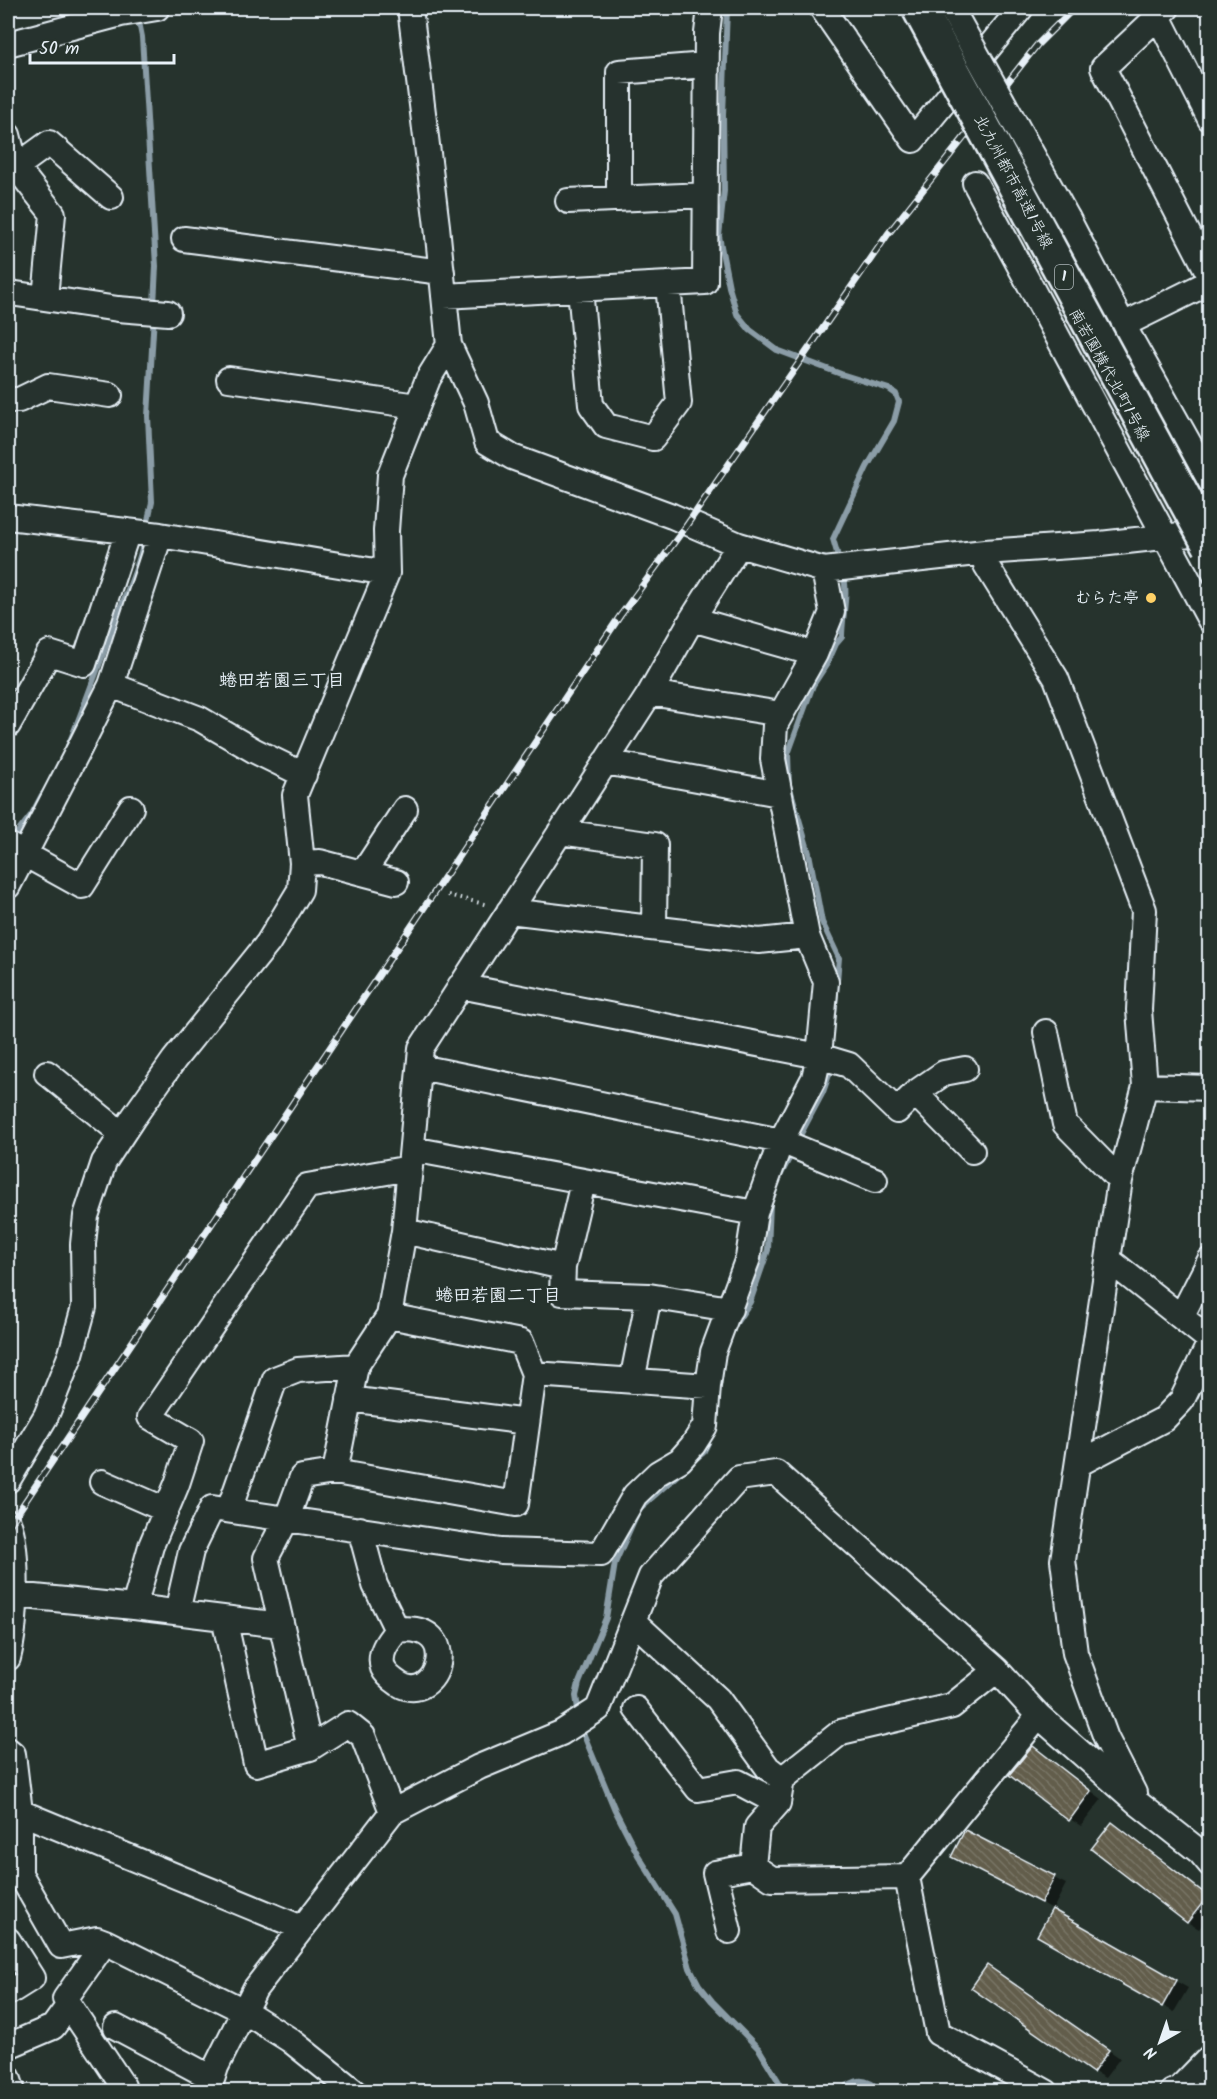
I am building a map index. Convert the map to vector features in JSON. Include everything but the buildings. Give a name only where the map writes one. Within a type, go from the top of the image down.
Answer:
[{"type":"highway","name":"北九州都市高速1号線","points":[[943,8],[1209,498]]},
{"type":"highway","name":"北九州都市高速1号線","points":[[912,11],[1207,541]]},
{"type":"street","points":[[8,44],[121,11],[157,8]]},
{"type":"street","points":[[410,8],[449,345],[476,403],[487,442],[512,457],[672,516],[739,545],[824,570],[986,552],[1100,544],[1165,536],[1207,541]]},
{"type":"street","points":[[444,296],[705,282],[706,65],[710,8]]},
{"type":"street","points":[[822,8],[913,140],[1021,8]]},
{"type":"street","points":[[951,8],[1209,481]]},
{"type":"street","name":"南若園横代北町1号線","points":[[912,11],[1019,216],[1207,541]]},
{"type":"street","points":[[1209,119],[1163,12],[1103,68],[1209,276]]},
{"type":"street","points":[[619,199],[619,72],[706,65]]},
{"type":"street","points":[[8,135],[16,167],[53,214],[45,298]]},
{"type":"street","points":[[16,167],[49,143],[111,197]]},
{"type":"street","points":[[975,183],[1209,620]]},
{"type":"street","points":[[568,201],[705,195]]},
{"type":"street","points":[[183,239],[442,272]]},
{"type":"street","points":[[1123,325],[1209,282]]},
{"type":"street","points":[[580,289],[591,405],[606,426],[653,438],[678,403],[668,284]]},
{"type":"street","points":[[10,293],[118,309],[168,313]]},
{"type":"street","points":[[9,1474],[46,1416],[71,1354],[84,1308],[83,1244],[86,1216],[104,1162],[174,1060],[268,943],[300,890],[302,862],[295,795],[387,573],[386,531],[390,475],[428,379],[449,345]]},
{"type":"street","points":[[229,379],[417,406]]},
{"type":"street","points":[[8,400],[19,400],[48,386],[110,395]]},
{"type":"street","points":[[8,517],[160,535],[387,573]]},
{"type":"street","points":[[8,725],[49,654],[84,664],[128,531]]},
{"type":"street","points":[[8,886],[16,849],[80,749],[111,685],[160,535]]},
{"type":"street","points":[[335,1472],[356,1366],[388,1316],[404,1231],[422,1048],[650,693],[692,619],[739,545]]},
{"type":"street","points":[[986,552],[986,565],[1056,678],[1144,910],[1139,1010],[1145,1086],[1120,1180],[1063,1560],[1075,1653],[1106,1738],[1139,1804]]},
{"type":"street","points":[[177,1612],[191,1551],[212,1508],[501,1551],[601,1554],[635,1495],[658,1473],[680,1460],[705,1426],[713,1352],[748,1258],[755,1213],[791,1146],[814,1078],[831,1059],[826,982],[807,936],[773,759],[775,725],[815,654],[832,612],[824,570]]},
{"type":"street","points":[[692,619],[815,654]]},
{"type":"street","points":[[111,685],[200,719],[255,751],[304,775]]},
{"type":"street","points":[[650,693],[781,714]]},
{"type":"street","points":[[605,762],[780,794]]},
{"type":"street","points":[[16,849],[82,886],[131,808]]},
{"type":"street","points":[[363,873],[405,810]]},
{"type":"street","points":[[560,832],[655,845],[654,928]]},
{"type":"street","points":[[302,862],[320,862],[396,882]]},
{"type":"street","points":[[509,911],[759,941],[807,936]]},
{"type":"street","points":[[460,986],[831,1059],[849,1065],[897,1111],[915,1093],[944,1072],[965,1069]]},
{"type":"street","points":[[1046,1032],[1065,1124],[1120,1180]]},
{"type":"street","points":[[420,1067],[791,1146],[875,1180]]},
{"type":"street","points":[[47,1073],[122,1134]]},
{"type":"street","points":[[1145,1086],[1209,1088]]},
{"type":"street","points":[[915,1093],[972,1151]]},
{"type":"street","points":[[134,1606],[151,1546],[191,1441],[150,1418],[306,1186],[411,1158],[583,1182],[755,1213]]},
{"type":"street","points":[[583,1182],[563,1267],[562,1293],[649,1296],[729,1309]]},
{"type":"street","points":[[404,1231],[563,1267]]},
{"type":"street","points":[[1078,1464],[1164,1419],[1182,1400],[1209,1341],[1109,1260]]},
{"type":"street","points":[[1181,1317],[1209,1260]]},
{"type":"street","points":[[632,1381],[649,1296]]},
{"type":"street","points":[[310,1748],[266,1558],[286,1518],[302,1477],[335,1472],[516,1504],[534,1374],[521,1342],[388,1316]]},
{"type":"street","points":[[229,1510],[275,1379],[298,1370],[356,1366]]},
{"type":"street","points":[[534,1374],[708,1386]]},
{"type":"street","points":[[349,1399],[527,1422]]},
{"type":"street","points":[[116,2027],[210,2085],[216,2067],[255,1989],[392,1812],[479,1767],[561,1733],[598,1708],[651,1576],[739,1478],[776,1473],[996,1670],[1039,1716],[1139,1804],[1200,1852],[1209,1864]]},
{"type":"street","points":[[102,1482],[166,1510]]},
{"type":"street","points":[[8,1522],[13,1533],[15,1595],[12,1640],[8,1658]]},
{"type":"street","points":[[360,1529],[375,1585],[397,1630]]},
{"type":"street","points":[[15,1595],[134,1606],[281,1625]]},
{"type":"street","points":[[224,1618],[256,1764],[310,1748],[348,1724],[363,1736],[392,1812]]},
{"type":"street","points":[[633,1621],[718,1699],[768,1768],[782,1779]]},
{"type":"street","points":[[753,1866],[757,1827],[778,1803],[782,1779],[841,1732],[952,1706],[996,1670]]},
{"type":"street","points":[[636,1709],[698,1789],[738,1782],[778,1803]]},
{"type":"street","points":[[729,1931],[715,1873],[753,1866],[772,1880],[907,1876],[1039,1716]]},
{"type":"street","points":[[8,1750],[13,1754],[20,1812],[20,1874],[61,1946],[98,1939],[105,1942],[244,2011],[290,2040],[355,2091]]},
{"type":"street","points":[[20,1812],[302,1928]]},
{"type":"street","points":[[907,1876],[938,2033],[1046,2091]]},
{"type":"street","points":[[8,1940],[32,1978],[8,1993]]},
{"type":"street","points":[[105,1942],[65,1999],[123,2086]]},
{"type":"street","points":[[8,2046],[53,2027],[69,2005]]},
{"type":"street","points":[[1172,2091],[1179,2089],[1209,2057]]},
{"type":"street","points":[[8,2077],[13,2091]]},
{"type":"path","points":[[448,895],[509,911]]},
{"type":"waterway","points":[[727,8],[723,115],[724,191],[719,236],[737,314],[750,330],[777,350],[889,389],[896,394],[899,402],[894,421],[867,467],[833,539],[840,563]]},
{"type":"waterway","points":[[138,17],[142,37],[156,266],[154,305]]},
{"type":"waterway","points":[[146,529],[152,502],[148,416],[154,315]]},
{"type":"waterway","points":[[68,746],[134,574],[144,539]]},
{"type":"waterway","points":[[834,1015],[839,958],[822,922],[809,853],[789,785],[788,754],[813,685],[842,637],[845,597],[843,573]]},
{"type":"waterway","points":[[11,841],[32,814],[42,795]]},
{"type":"waterway","points":[[797,1141],[823,1092],[832,1066]]},
{"type":"waterway","points":[[781,1174],[793,1151]]},
{"type":"waterway","points":[[734,1326],[750,1302],[768,1250],[770,1203]]},
{"type":"waterway","points":[[694,1460],[703,1453],[708,1443]]},
{"type":"waterway","points":[[579,1715],[576,1696],[579,1683],[606,1618],[615,1563],[639,1509],[682,1471]]},
{"type":"waterway","points":[[581,1728],[615,1810],[638,1855],[675,1914],[690,1968],[699,1985],[759,2049],[785,2092]]},
{"type":"waterway","points":[[838,2092],[860,2081],[871,2083],[883,2092]]},
{"type":"railway","points":[[8,1527],[620,616],[684,529],[888,234],[1037,45],[1074,8]]},
{"type":"place","name":"むらた亭","points":[[1151,598]]},
{"type":"district","name":"蜷田若園三丁目","points":[[282,681]]},
{"type":"district","name":"蜷田若園二丁目","points":[[498,1296]]}]
